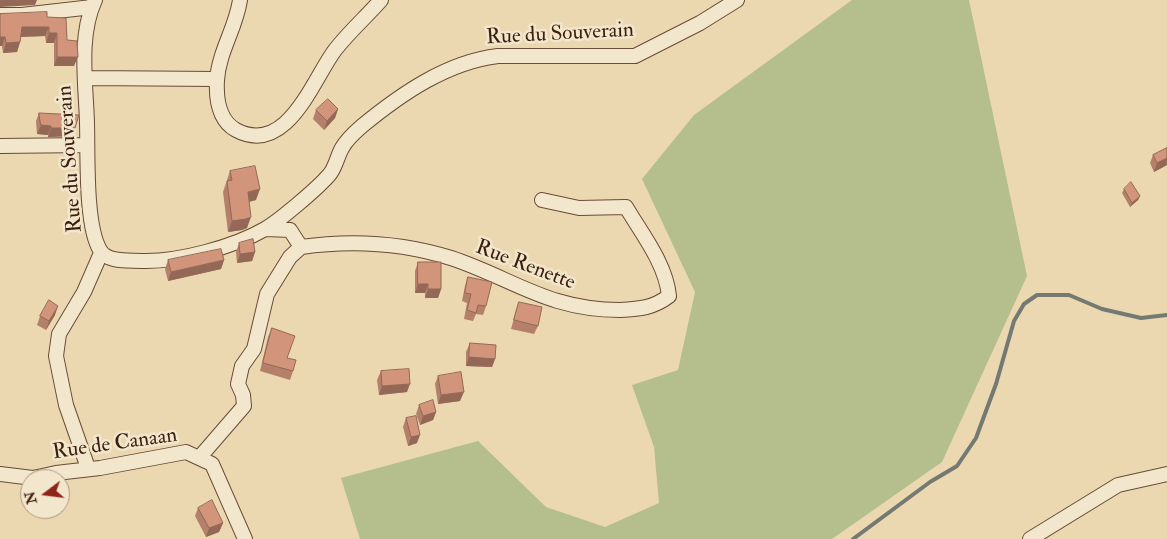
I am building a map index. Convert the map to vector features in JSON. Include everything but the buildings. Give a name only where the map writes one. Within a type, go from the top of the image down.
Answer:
[{"type":"street","points":[[240,0],[238,18],[223,50],[217,79],[218,106],[225,120],[234,128],[243,133],[254,135],[268,133],[287,120],[311,93],[333,52],[381,0]]},
{"type":"street","name":"Rue du Souverain","points":[[93,4],[84,49],[87,145],[92,218],[96,240],[101,253],[113,259],[163,262],[226,245],[266,228],[330,174],[343,146],[361,127],[404,95],[450,68],[477,58],[498,56],[635,56],[700,23],[737,0]]},
{"type":"street","points":[[0,14],[22,15],[93,4]]},
{"type":"street","points":[[86,78],[217,79]]},
{"type":"street","points":[[0,146],[87,145]]},
{"type":"street","name":"Rue Renette","points":[[300,247],[359,242],[406,248],[451,258],[558,303],[596,310],[655,306],[669,296],[668,284],[660,264],[626,207],[579,208],[542,200]]},
{"type":"street","points":[[200,458],[244,406],[243,395],[238,384],[242,366],[254,349],[267,294],[290,257],[300,247],[290,230],[266,228]]},
{"type":"street","points":[[88,468],[66,405],[56,356],[59,334],[84,292],[101,253]]},
{"type":"street","name":"Rue de Canaan","points":[[0,474],[33,478],[186,452],[212,464],[219,475],[245,539]]},
{"type":"street","points":[[1030,539],[1118,486],[1167,474]]},
{"type":"green space","points":[[852,0],[969,0],[1027,276],[942,462],[832,539],[360,539],[341,478],[478,441],[546,507],[605,527],[659,503],[654,447],[632,385],[678,370],[695,292],[642,179],[694,115]]},
{"type":"waterway","points":[[853,539],[930,482],[957,466],[976,438],[996,384],[1014,321],[1024,304],[1037,295],[1069,295],[1102,309],[1141,318],[1167,315]]}]
